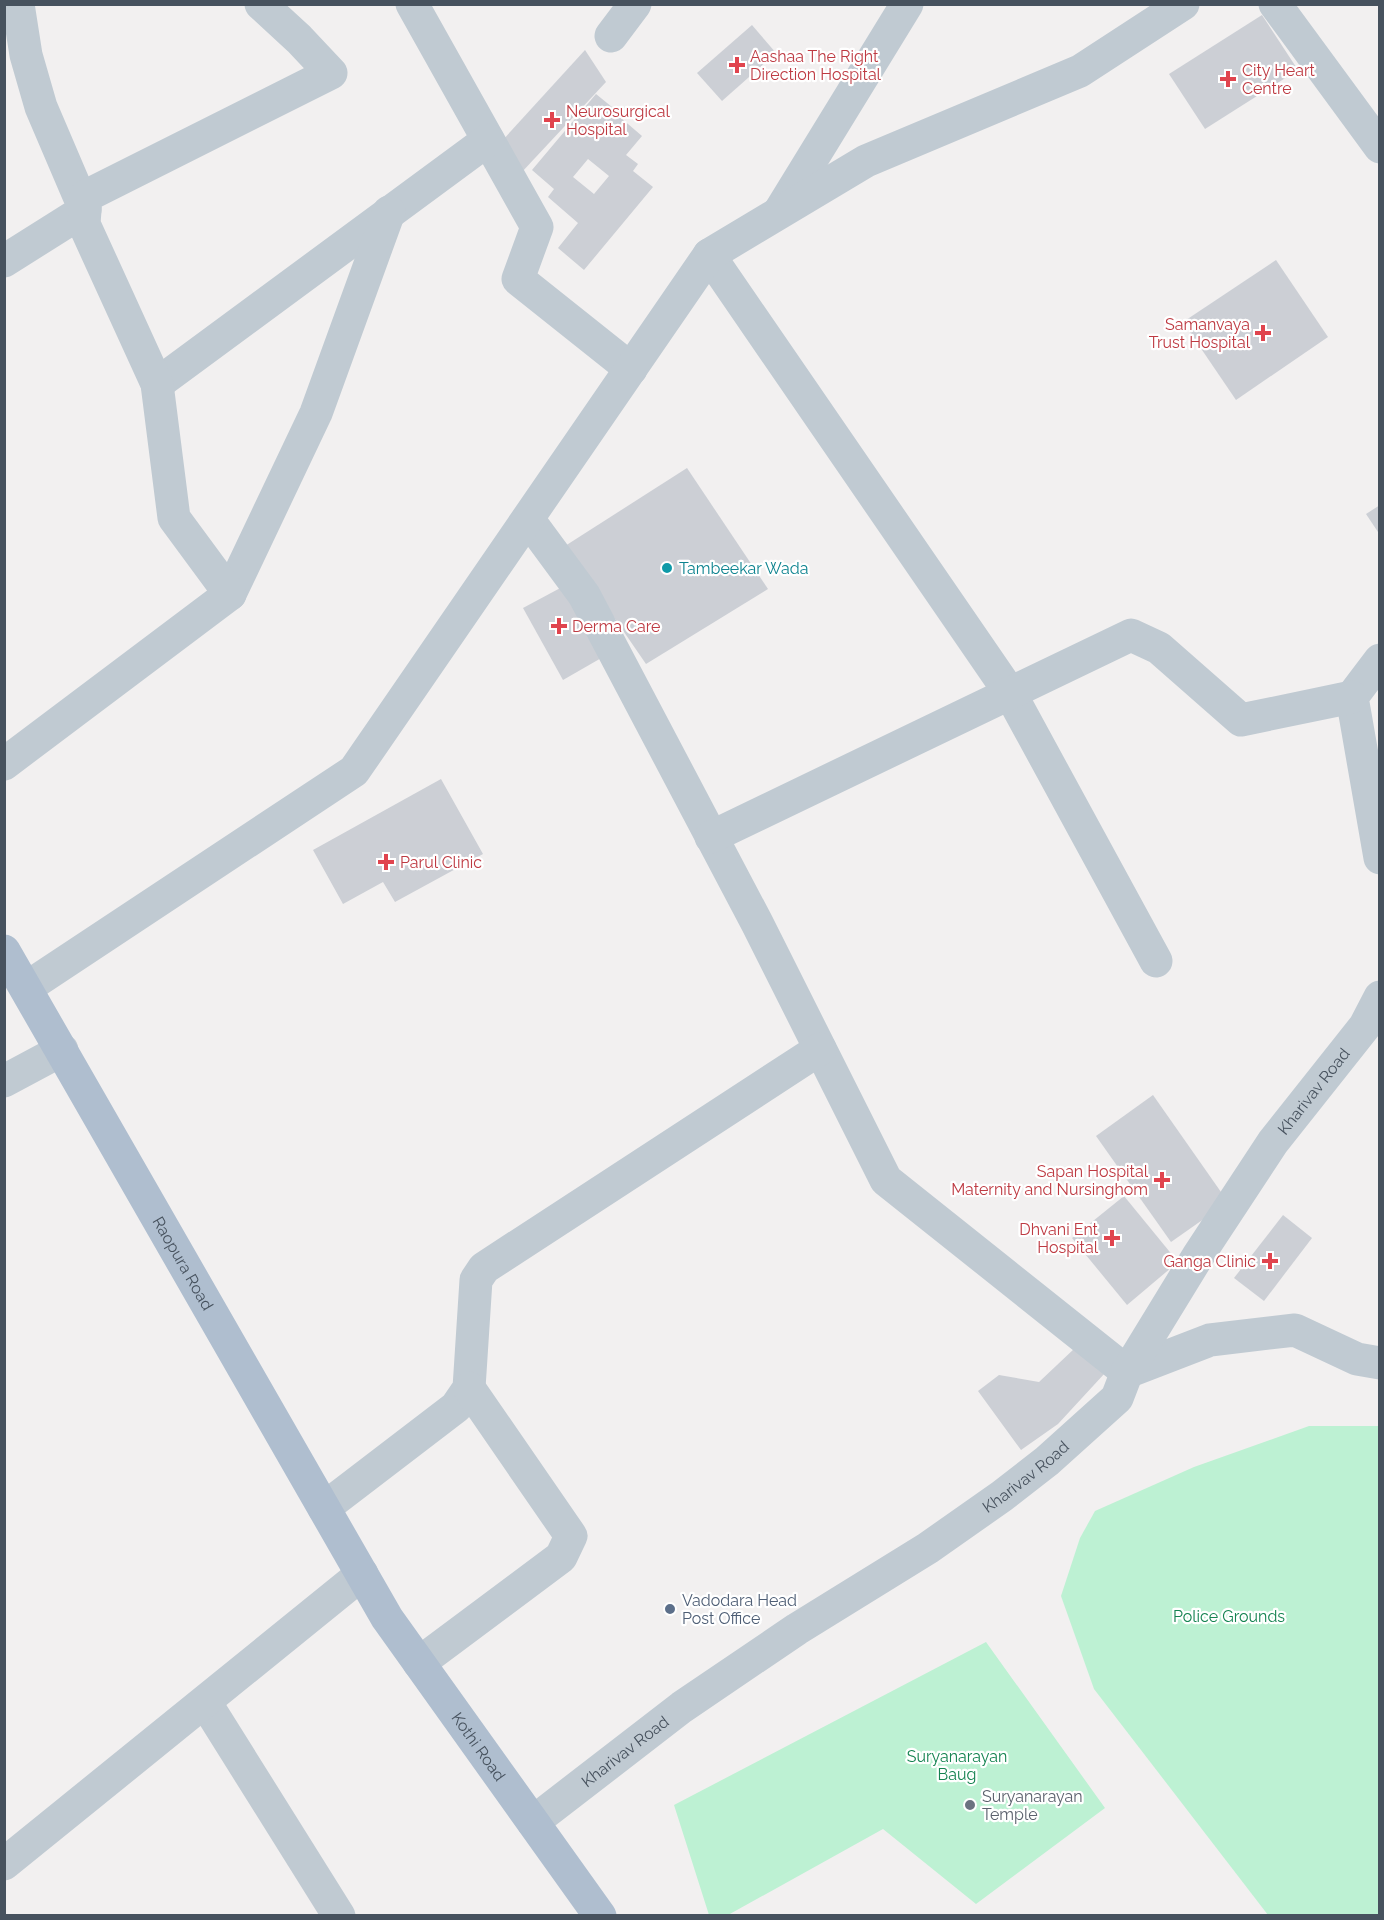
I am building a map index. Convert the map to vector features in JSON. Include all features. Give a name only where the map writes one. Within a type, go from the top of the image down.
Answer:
[{"type":"main road","name":"Raopura Road","points":[[4,951],[362,1574]]},
{"type":"main road","name":"Kothi Road","points":[[362,1574],[387,1618],[418,1663],[600,1916]]},
{"type":"street","points":[[18,4],[26,55],[41,107],[85,210]]},
{"type":"street","points":[[230,594],[174,518],[157,384],[84,224],[86,196],[331,73],[261,4]]},
{"type":"street","points":[[412,4],[537,227],[518,279],[631,369]]},
{"type":"street","points":[[611,36],[635,4]]},
{"type":"street","points":[[777,215],[907,4]]},
{"type":"street","points":[[26,988],[354,771],[709,255],[866,161],[1080,71],[1183,4]]},
{"type":"street","points":[[1275,4],[1380,147]]},
{"type":"street","points":[[157,384],[488,140]]},
{"type":"street","points":[[4,261],[85,210]]},
{"type":"street","points":[[4,764],[230,594],[316,413],[389,212]]},
{"type":"street","points":[[709,255],[1010,693],[1156,961]]},
{"type":"street","points":[[528,519],[584,595],[711,837],[886,1180],[1127,1372],[1210,1340],[1295,1330],[1357,1359],[1380,1363]]},
{"type":"street","points":[[711,837],[1131,634],[1159,648],[1241,720],[1352,697],[1380,660]]},
{"type":"street","points":[[1352,697],[1380,858]]},
{"type":"street","name":"Kharivav Road","points":[[533,1822],[682,1707],[797,1629],[928,1548],[1002,1496],[1047,1461],[1117,1398],[1127,1372],[1198,1256],[1273,1142],[1365,1026],[1380,997]]},
{"type":"street","points":[[4,1081],[62,1050]]},
{"type":"street","points":[[324,1508],[456,1407],[469,1388],[476,1280],[484,1268],[820,1050]]},
{"type":"street","points":[[418,1663],[561,1557],[571,1536],[469,1388]]},
{"type":"street","points":[[4,1864],[362,1574]]},
{"type":"street","points":[[205,1702],[326,1910]]},
{"type":"green space","name":"Police Grounds","points":[[1309,1426],[1379,1426],[1379,1915],[1268,1915],[1094,1689],[1061,1596],[1080,1538],[1095,1511],[1194,1467]]},
{"type":"green space","name":"Suryanarayan Baug","points":[[986,1642],[1105,1808],[976,1904],[883,1829],[728,1915],[709,1915],[674,1805]]},
{"type":"building","points":[[1262,15],[1298,70],[1205,129],[1169,74]]},
{"type":"building","points":[[752,25],[776,53],[722,101],[697,73]]},
{"type":"building","points":[[585,50],[606,82],[521,173],[501,142]]},
{"type":"building","points":[[596,94],[623,116],[621,118],[642,136],[626,155],[638,164],[633,171],[653,187],[584,270],[558,248],[578,223],[548,197],[554,189],[532,170]],"holes":[[[588,159],[609,176],[594,194],[573,177]]]},
{"type":"building","points":[[1276,260],[1328,337],[1236,400],[1183,322]]},
{"type":"building","name":"Tambeekar Wada","points":[[687,468],[768,589],[646,664],[565,546]]},
{"type":"building","points":[[1380,505],[1380,535],[1366,514]]},
{"type":"building","points":[[564,586],[603,657],[563,680],[523,608]]},
{"type":"building","points":[[441,779],[483,854],[395,902],[383,882],[343,904],[313,850]]},
{"type":"building","points":[[1153,1095],[1228,1202],[1171,1242],[1096,1136]]},
{"type":"building","points":[[1124,1196],[1178,1262],[1127,1305],[1072,1238]]},
{"type":"building","points":[[1283,1215],[1312,1238],[1264,1301],[1234,1278]]},
{"type":"building","points":[[1075,1348],[1105,1373],[1058,1424],[1021,1450],[978,1391],[999,1375],[1039,1382]]},
{"type":"place","name":"Aashaa The Right Direction Hospital","points":[[737,65]]},
{"type":"place","name":"City Heart Centre","points":[[1228,79]]},
{"type":"place","name":"Neurosurgical Hospital","points":[[552,120]]},
{"type":"place","name":"Samanvaya Trust Hospital","points":[[1263,333]]},
{"type":"place","name":"Tambeekar Wada","points":[[667,568]]},
{"type":"place","name":"Derma Care","points":[[559,626]]},
{"type":"place","name":"Parul Clinic","points":[[386,862]]},
{"type":"place","name":"Sapan Hospital Maternity and Nursinghom","points":[[1162,1180]]},
{"type":"place","name":"Dhvani Ent Hospital","points":[[1112,1238]]},
{"type":"place","name":"Ganga Clinic","points":[[1270,1261]]},
{"type":"place","name":"Vadodara Head Post Office","points":[[670,1609]]},
{"type":"place","name":"Suryanarayan Temple","points":[[970,1805]]}]
